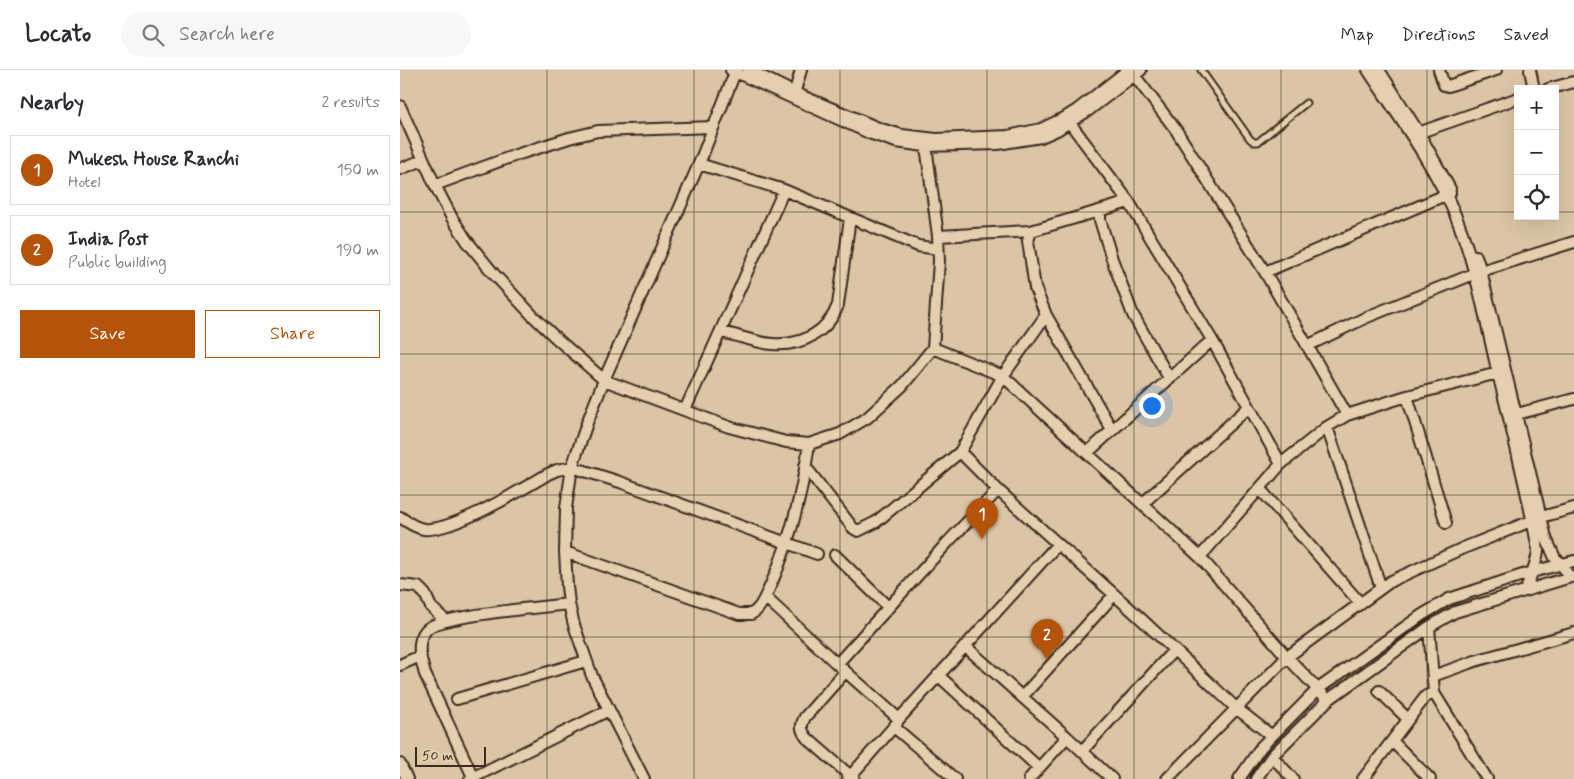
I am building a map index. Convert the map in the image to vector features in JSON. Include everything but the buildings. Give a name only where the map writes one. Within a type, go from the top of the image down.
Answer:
[{"type":"street","points":[[749,70],[794,96],[868,133],[896,142],[1014,142],[1041,137],[1068,120],[1089,110],[1133,71],[1176,130],[1265,272],[1347,415]]},
{"type":"street","points":[[794,96],[801,70]]},
{"type":"street","points":[[1368,70],[1415,134]]},
{"type":"street","points":[[1256,779],[1272,756],[1328,700],[1429,627],[1455,612],[1572,576],[1555,558],[1537,518],[1478,272],[1449,194],[1379,70]]},
{"type":"street","points":[[1439,70],[1444,85],[1448,86],[1496,70]]},
{"type":"street","points":[[1530,70],[1533,85]]},
{"type":"street","points":[[644,779],[586,661],[569,604],[565,552],[566,508],[572,468],[604,380],[699,164],[734,71],[794,96]]},
{"type":"street","points":[[1559,86],[1574,82]]},
{"type":"street","points":[[1415,134],[1514,99]]},
{"type":"street","points":[[400,106],[423,160],[459,230],[493,273],[555,337],[604,380],[747,432],[786,442],[808,444],[840,434],[867,418],[902,386],[933,348],[939,261],[938,236],[925,142]]},
{"type":"street","points":[[1068,120],[1129,202],[1212,340],[1281,464]]},
{"type":"street","points":[[435,185],[516,155],[598,131],[713,127]]},
{"type":"street","points":[[400,169],[423,160]]},
{"type":"street","points":[[699,164],[784,190],[918,246],[938,249]]},
{"type":"street","points":[[685,410],[784,190]]},
{"type":"street","points":[[1265,272],[1449,194]]},
{"type":"street","points":[[938,236],[1031,231],[1129,202]]},
{"type":"street","points":[[1100,210],[1100,220],[1112,259],[1133,315],[1169,378]]},
{"type":"street","points":[[721,332],[780,344],[801,340],[814,335],[826,326],[834,316],[838,305],[850,218]]},
{"type":"street","points":[[1031,231],[1028,241],[1036,288],[1046,315],[1112,430]]},
{"type":"street","points":[[1307,346],[1367,317],[1478,272],[1574,242]]},
{"type":"street","points":[[805,466],[853,528],[858,531],[876,522],[960,452],[1003,376],[1046,315]]},
{"type":"street","points":[[1087,453],[1212,340]]},
{"type":"street","points":[[933,348],[1003,376],[1200,557],[1286,657],[1328,700]]},
{"type":"street","points":[[1200,557],[1281,464],[1347,415],[1407,396],[1502,372]]},
{"type":"street","points":[[1502,372],[1517,414],[1537,518],[1538,550],[1535,566],[1526,590]]},
{"type":"street","points":[[1407,396],[1446,523]]},
{"type":"street","points":[[1517,414],[1574,399]]},
{"type":"street","points":[[1142,504],[1249,407]]},
{"type":"street","points":[[1327,428],[1381,588]]},
{"type":"street","points":[[565,552],[740,614],[746,615],[755,612],[765,597],[778,569],[787,543],[805,466],[808,444]]},
{"type":"street","points":[[960,452],[998,490],[1236,708],[1272,736]]},
{"type":"street","points":[[400,517],[422,529],[440,527],[483,510],[548,474],[557,470],[572,468],[628,485],[818,554]]},
{"type":"street","points":[[1260,489],[1362,604]]},
{"type":"street","points":[[837,664],[998,490]]},
{"type":"street","points":[[1167,779],[1286,657],[1362,604],[1390,581],[1537,518],[1574,508]]},
{"type":"street","points":[[845,672],[805,717],[801,725],[802,731],[807,738],[851,778],[938,675],[1058,544]]},
{"type":"street","points":[[835,555],[888,607]]},
{"type":"street","points":[[1238,779],[1262,747],[1318,689],[1422,614],[1449,599],[1574,560]]},
{"type":"street","points":[[400,585],[418,587],[431,607],[446,621]]},
{"type":"street","points":[[1022,697],[1114,595]]},
{"type":"street","points":[[765,597],[955,779]]},
{"type":"street","points":[[569,604],[499,612],[435,624],[425,631],[420,643],[420,656],[434,694],[472,778],[609,710]]},
{"type":"street","points":[[1429,627],[1434,693],[1482,776]]},
{"type":"street","points":[[1433,676],[1475,660],[1574,633]]},
{"type":"street","points":[[964,646],[1112,779]]},
{"type":"street","points":[[1082,751],[1174,650]]},
{"type":"street","points":[[400,665],[420,656]]},
{"type":"street","points":[[457,699],[586,661]]},
{"type":"street","points":[[938,675],[1039,768]]},
{"type":"street","points":[[1379,691],[1408,719]]},
{"type":"street","points":[[1363,779],[1426,696],[1434,693]]},
{"type":"street","points":[[1029,779],[1067,737]]},
{"type":"street","points":[[1392,741],[1430,779]]},
{"type":"street","points":[[1272,756],[1293,779]]},
{"type":"street","points":[[400,764],[405,778]]},
{"type":"lane","points":[[1201,70],[1254,142],[1258,142],[1306,103]]},
{"type":"place","name":"Mukesh House Ranchi","points":[[982,539]]},
{"type":"place","name":"India Post","points":[[1047,660]]}]
